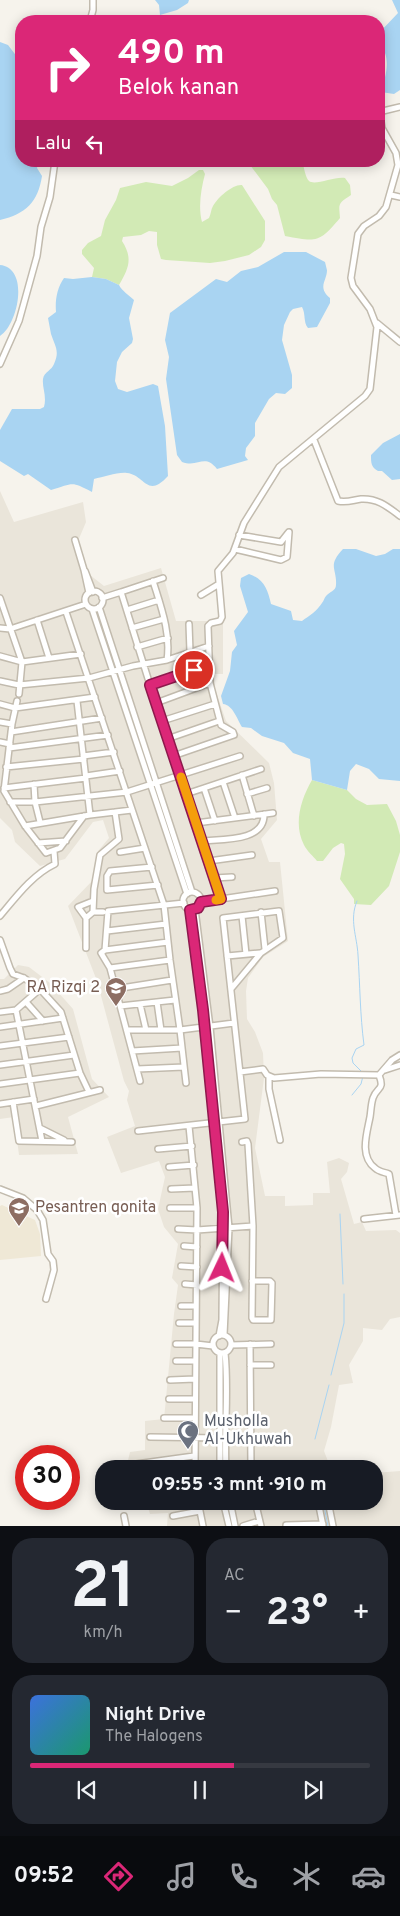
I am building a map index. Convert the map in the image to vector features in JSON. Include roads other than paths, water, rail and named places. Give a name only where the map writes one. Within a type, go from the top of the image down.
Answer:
[{"type":"street","points":[[92,0],[92,15]]},
{"type":"street","points":[[385,111],[400,107]]},
{"type":"street","points":[[173,756],[234,736],[233,732],[222,726],[219,722],[210,683],[209,624],[220,621],[222,617],[218,571],[235,549],[244,523],[279,466],[314,440],[365,396],[370,389],[378,332],[370,309],[353,286],[350,278],[358,234],[364,226],[383,213],[391,195],[398,161],[385,134]]},
{"type":"street","points":[[0,364],[19,321],[37,256],[41,227],[50,198],[54,167]]},
{"type":"street","points":[[391,195],[400,197]]},
{"type":"street","points":[[376,323],[400,342]]},
{"type":"street","points":[[314,440],[338,502],[347,503],[362,499],[380,502],[400,516]]},
{"type":"street","points":[[235,549],[281,560],[286,557],[289,532],[281,542],[239,535]]},
{"type":"street","points":[[75,540],[91,592]]},
{"type":"street","points":[[102,598],[163,578]]},
{"type":"street","points":[[153,581],[168,638],[166,660]]},
{"type":"street","points":[[200,595],[219,584]]},
{"type":"street","points":[[86,604],[86,597],[91,592],[98,592],[102,598]]},
{"type":"street","points":[[122,592],[137,647],[145,664],[150,685],[221,899]]},
{"type":"street","points":[[0,598],[22,662],[19,694]]},
{"type":"street","points":[[102,598],[99,607],[189,893]]},
{"type":"street","points":[[127,610],[159,600]]},
{"type":"street","points":[[86,604],[92,609],[112,672],[154,784]]},
{"type":"street","points":[[0,628],[10,629],[86,604]]},
{"type":"street","points":[[92,609],[99,607]]},
{"type":"street","points":[[66,612],[164,905],[186,1083]]},
{"type":"street","points":[[132,628],[164,619]]},
{"type":"street","points":[[36,620],[49,658]]},
{"type":"street","points":[[190,624],[190,652]]},
{"type":"street","points":[[137,647],[168,638]]},
{"type":"street","points":[[0,681],[19,685],[89,678],[166,660],[209,646]]},
{"type":"street","points":[[0,656],[22,662],[81,654]]},
{"type":"street","points":[[150,685],[209,664]]},
{"type":"street","points":[[156,702],[210,683]]},
{"type":"street","points":[[0,704],[15,708],[95,697]]},
{"type":"street","points":[[78,700],[90,814]]},
{"type":"street","points":[[18,701],[12,724],[3,797],[10,802],[25,826],[46,852],[58,850],[84,816]]},
{"type":"street","points":[[162,720],[215,704]]},
{"type":"street","points":[[11,732],[102,718]]},
{"type":"street","points":[[0,722],[12,724]]},
{"type":"street","points":[[168,739],[219,722]]},
{"type":"street","points":[[0,742],[9,746],[108,735]]},
{"type":"street","points":[[0,762],[7,765],[83,758],[114,752]]},
{"type":"street","points":[[10,802],[36,802],[127,792],[240,756]]},
{"type":"street","points":[[186,794],[261,769]]},
{"type":"street","points":[[3,786],[34,784],[120,771]]},
{"type":"street","points":[[242,776],[254,816]]},
{"type":"street","points":[[223,782],[234,818]]},
{"type":"street","points":[[34,784],[40,822]]},
{"type":"street","points":[[204,788],[215,821]]},
{"type":"street","points":[[247,794],[266,788]]},
{"type":"street","points":[[25,826],[90,814],[132,810]]},
{"type":"street","points":[[93,912],[100,855],[119,838],[115,812]]},
{"type":"street","points":[[196,823],[273,813]]},
{"type":"street","points":[[202,841],[252,835],[261,828],[264,814]]},
{"type":"street","points":[[38,843],[67,840]]},
{"type":"street","points":[[120,852],[146,848]]},
{"type":"street","points":[[0,916],[32,880],[43,870],[55,864],[54,851]]},
{"type":"street","points":[[209,861],[252,855]]},
{"type":"street","points":[[152,868],[110,872],[107,876],[107,890],[158,885]]},
{"type":"street","points":[[214,878],[232,877]]},
{"type":"street","points":[[193,909],[199,906],[201,902],[275,891]]},
{"type":"street","points":[[189,893],[199,895],[201,902]]},
{"type":"street","points":[[184,903],[184,898],[189,893]]},
{"type":"street","points":[[86,948],[86,918],[78,907],[93,901]]},
{"type":"street","points":[[105,950],[108,911],[184,903],[193,909],[208,1027],[226,1228],[222,1336]]},
{"type":"street","points":[[138,1131],[245,1119],[223,918],[279,911],[283,938],[263,951],[231,989]]},
{"type":"street","points":[[86,918],[93,912],[103,912]]},
{"type":"street","points":[[261,912],[263,951]]},
{"type":"street","points":[[242,916],[246,954]]},
{"type":"street","points":[[107,931],[166,924]]},
{"type":"street","points":[[0,940],[13,974],[24,978],[40,990],[61,1012],[80,1073],[89,1092]]},
{"type":"street","points":[[140,1081],[110,968],[101,952],[168,942]]},
{"type":"street","points":[[227,956],[263,951]]},
{"type":"street","points":[[110,968],[170,960]]},
{"type":"street","points":[[0,991],[8,989],[24,978]]},
{"type":"street","points":[[115,989],[172,980]]},
{"type":"street","points":[[0,1012],[16,1010],[40,990]]},
{"type":"street","points":[[120,1006],[175,1000]]},
{"type":"street","points":[[26,1002],[43,1021]]},
{"type":"street","points":[[157,1002],[161,1030]]},
{"type":"street","points":[[140,1004],[146,1030]]},
{"type":"street","points":[[16,1010],[42,1141]]},
{"type":"street","points":[[0,1026],[63,1018]]},
{"type":"street","points":[[127,1030],[180,1030],[234,1023]]},
{"type":"street","points":[[0,1046],[69,1037]]},
{"type":"street","points":[[132,1050],[182,1048]]},
{"type":"street","points":[[0,1065],[74,1055]]},
{"type":"street","points":[[269,1077],[330,1073],[379,1075],[392,1060],[400,1055]]},
{"type":"street","points":[[385,1070],[400,1065]]},
{"type":"street","points":[[137,1069],[184,1067]]},
{"type":"street","points":[[240,1072],[263,1069],[269,1077],[269,1089],[280,1140]]},
{"type":"street","points":[[0,1084],[80,1073]]},
{"type":"street","points":[[364,1218],[398,1215],[389,1174],[375,1169],[371,1165],[365,1145],[373,1097],[382,1085],[379,1075]]},
{"type":"street","points":[[36,1106],[100,1090]]},
{"type":"street","points":[[0,1104],[34,1099]]},
{"type":"street","points":[[13,1102],[19,1141],[70,1142],[40,1128]]},
{"type":"street","points":[[189,1126],[197,1208],[194,1460]]},
{"type":"street","points":[[242,1142],[247,1141],[248,1144],[253,1226],[252,1281],[252,1319],[271,1320],[272,1283],[270,1281],[252,1281]]},
{"type":"street","points":[[158,1149],[192,1146]]},
{"type":"street","points":[[169,1167],[194,1165]]},
{"type":"street","points":[[171,1189],[195,1188]]},
{"type":"street","points":[[0,1189],[23,1198],[37,1210],[43,1220],[48,1254],[53,1261],[54,1270],[46,1299]]},
{"type":"street","points":[[170,1208],[197,1208]]},
{"type":"street","points":[[178,1228],[197,1230],[253,1226]]},
{"type":"street","points":[[184,1246],[197,1247]]},
{"type":"street","points":[[181,1266],[197,1267]]},
{"type":"street","points":[[185,1284],[197,1285]]},
{"type":"street","points":[[181,1306],[196,1306]]},
{"type":"street","points":[[179,1323],[196,1323]]},
{"type":"street","points":[[222,1336],[230,1340],[231,1345],[229,1350],[222,1353]]},
{"type":"street","points":[[213,1346],[214,1341],[222,1336]]},
{"type":"street","points":[[176,1344],[213,1346],[222,1353],[226,1367],[224,1429],[226,1460]]},
{"type":"street","points":[[250,1344],[251,1460]]},
{"type":"street","points":[[231,1345],[271,1344]]},
{"type":"street","points":[[220,1460],[222,1353]]},
{"type":"street","points":[[176,1361],[195,1361]]},
{"type":"street","points":[[250,1365],[271,1365]]},
{"type":"street","points":[[170,1380],[195,1379]]},
{"type":"street","points":[[169,1399],[195,1399]]},
{"type":"street","points":[[164,1418],[195,1418]]},
{"type":"street","points":[[150,1437],[220,1438]]},
{"type":"street","points":[[165,1460],[194,1456]]},
{"type":"street","points":[[225,1510],[229,1526]]},
{"type":"street","points":[[232,1510],[235,1526]]},
{"type":"street","points":[[243,1526],[260,1524],[257,1510]]},
{"type":"street","points":[[286,1525],[323,1525],[320,1510]]},
{"type":"street","points":[[330,1510],[333,1526]]},
{"type":"street","points":[[173,1516],[200,1511],[203,1526]]},
{"type":"street","points":[[124,1516],[126,1526]]},
{"type":"water","points":[[155,0],[189,0],[188,3],[177,10],[160,15],[159,5]]},
{"type":"water","points":[[392,0],[400,0],[400,90],[394,94],[385,93],[387,60],[385,52],[385,27],[398,13]]},
{"type":"water","points":[[0,42],[8,45],[15,54],[15,167],[37,167],[42,176],[34,200],[24,210],[0,220]]},
{"type":"water","points":[[284,252],[306,252],[325,262],[327,274],[323,287],[330,298],[330,303],[317,327],[308,328],[302,307],[293,309],[290,312],[284,325],[282,340],[292,375],[292,388],[285,394],[276,393],[269,399],[255,423],[255,436],[246,448],[245,456],[248,460],[217,469],[205,461],[182,462],[177,455],[166,379],[169,357],[165,340],[170,313],[216,279],[227,282],[241,271],[258,267]]},
{"type":"water","points":[[0,265],[9,268],[15,276],[18,286],[18,298],[12,321],[0,336]]},
{"type":"water","points":[[92,277],[106,279],[119,285],[134,300],[129,318],[133,339],[132,343],[122,352],[117,362],[115,381],[118,389],[127,392],[153,384],[158,386],[165,426],[168,476],[155,486],[146,484],[133,475],[123,473],[94,479],[92,492],[72,484],[51,490],[28,474],[24,476],[0,461],[0,430],[12,409],[40,409],[44,407],[43,379],[53,366],[57,356],[48,318],[56,312],[57,294],[64,278]]},
{"type":"water","points":[[400,434],[400,479],[392,480],[382,471],[374,468],[371,463],[371,455],[383,443]]},
{"type":"water","points":[[343,549],[356,549],[376,556],[385,554],[393,549],[400,549],[400,781],[379,779],[369,769],[356,764],[350,771],[347,790],[312,780],[310,759],[293,753],[284,743],[262,736],[251,728],[242,727],[232,710],[223,704],[221,696],[230,671],[232,652],[237,645],[234,631],[248,612],[240,586],[241,578],[249,574],[254,576],[262,582],[267,590],[271,604],[291,611],[293,620],[302,621],[315,611],[326,596],[335,589],[334,563]]},
{"type":"waterway","points":[[357,901],[354,921],[364,1045],[356,1049],[352,1058],[353,1063],[363,1073]]},
{"type":"waterway","points":[[352,1095],[361,1084],[363,1076]]},
{"type":"waterway","points":[[340,1214],[343,1284]]},
{"type":"waterway","points":[[331,1375],[344,1323],[344,1294]]},
{"type":"waterway","points":[[315,1439],[329,1385]]},
{"type":"waterway","points":[[325,1510],[328,1526]]},
{"type":"place","name":"RA Rizqi 2","points":[[116,1007]]},
{"type":"place","name":"Pesantren qonita","points":[[19,1227]]},
{"type":"place","name":"Musholla Al-Ukhuwah","points":[[188,1450]]}]
